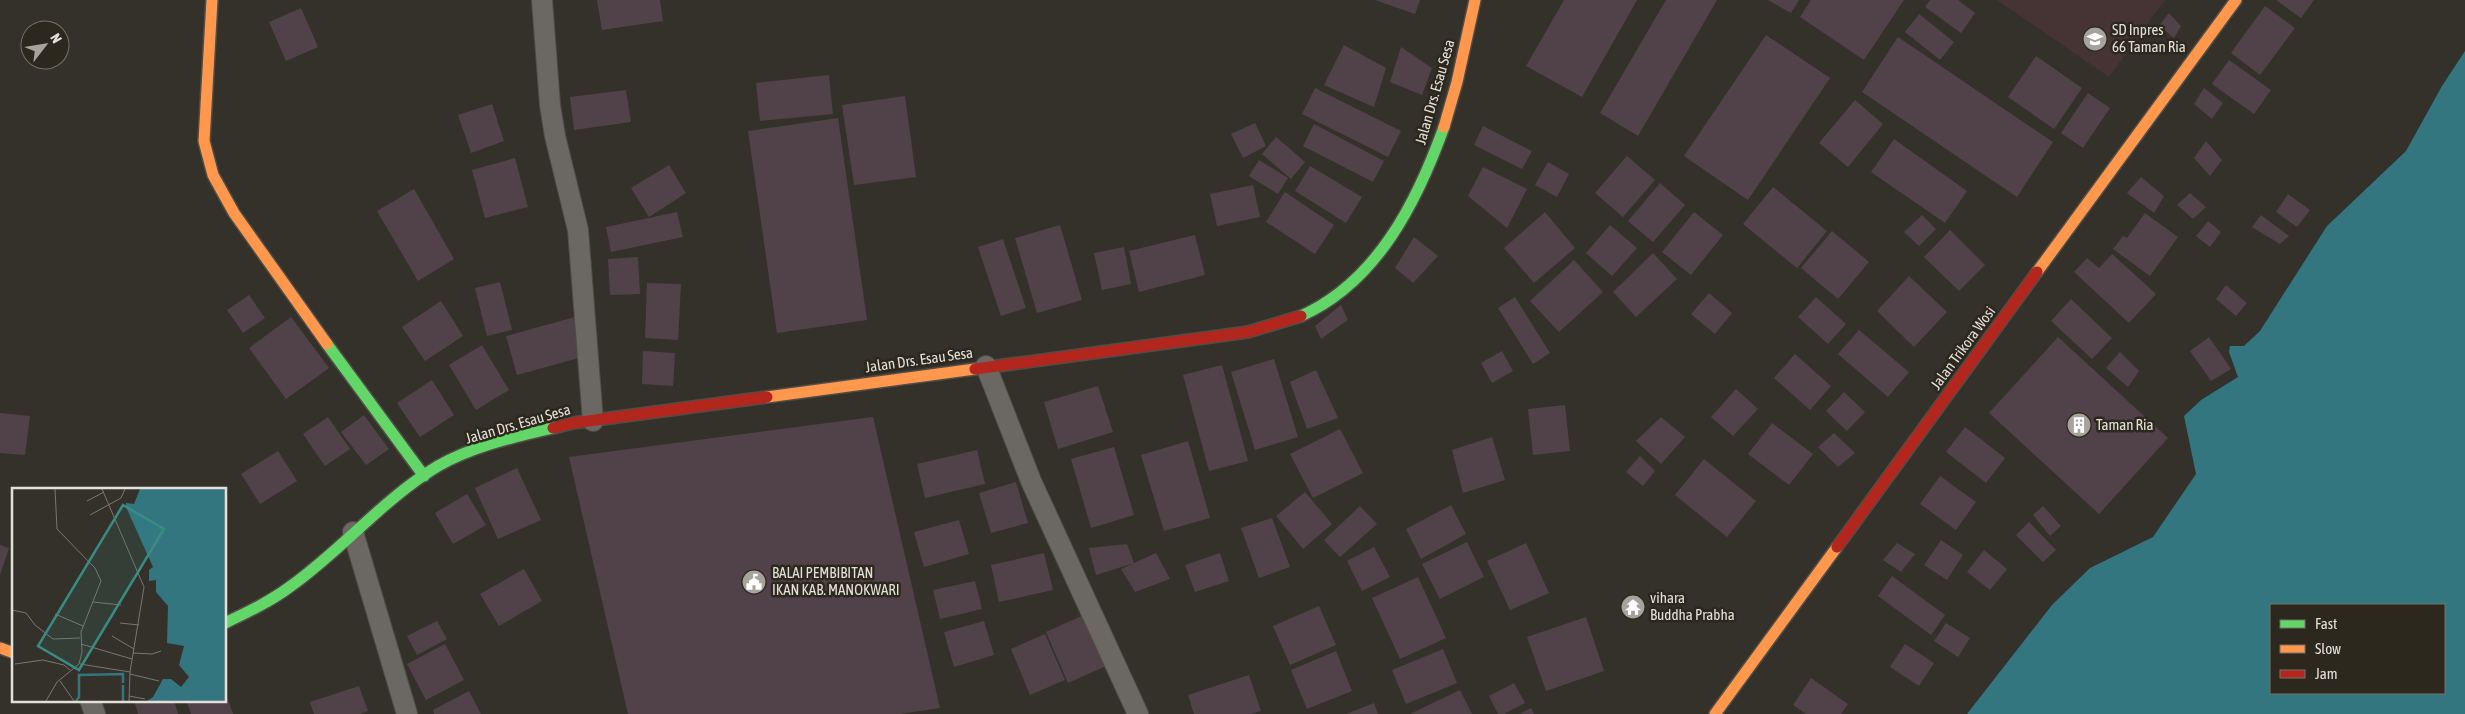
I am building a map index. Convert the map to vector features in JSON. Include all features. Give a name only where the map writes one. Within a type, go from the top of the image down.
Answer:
[{"type":"main road","points":[[212,0],[204,141],[213,175],[234,213],[297,304],[424,476]]},
{"type":"main road","name":"Jalan Drs. Esau Sesa","points":[[226,622],[285,591],[353,532],[424,476],[450,460],[496,443],[573,423],[1248,332],[1292,320],[1330,301],[1348,286],[1382,249],[1426,174],[1444,128],[1475,0]]},
{"type":"main road","name":"Jalan Trikora Wosi","points":[[1715,714],[2236,0]]},
{"type":"main road","points":[[0,648],[12,652]]},
{"type":"street","points":[[542,0],[550,105],[555,136],[578,230],[593,421]]},
{"type":"street","points":[[986,366],[1031,481],[1138,714]]},
{"type":"street","points":[[353,532],[407,714]]},
{"type":"street","points":[[91,702],[95,714]]},
{"type":"shaded area","name":"SD Inpres 66 Taman Ria","points":[[1997,0],[2165,0],[2109,77]]},
{"type":"water","points":[[2465,51],[2465,714],[1967,714],[2052,605],[2090,568],[2153,537],[2196,474],[2184,416],[2201,400],[2238,377],[2229,352],[2230,346],[2244,346],[2260,331],[2327,226],[2406,151],[2442,86]]},
{"type":"building","points":[[597,0],[660,0],[663,21],[602,30]]},
{"type":"building","points":[[1375,0],[1420,0],[1415,14]]},
{"type":"building","points":[[1564,0],[1637,0],[1582,97],[1526,66]]},
{"type":"building","points":[[1666,0],[1717,0],[1638,136],[1600,113]]},
{"type":"building","points":[[1768,0],[1799,0],[1791,13]]},
{"type":"building","points":[[1811,0],[1904,0],[1864,60],[1800,17]]},
{"type":"building","points":[[1930,0],[1958,0],[1975,13],[1961,33],[1925,7]]},
{"type":"building","points":[[2276,0],[2314,0],[2301,18]]},
{"type":"building","points":[[2265,6],[2295,28],[2260,75],[2231,53]]},
{"type":"building","points":[[301,8],[318,47],[286,61],[269,22]]},
{"type":"building","points":[[2169,13],[2181,26],[2174,38],[2159,26]]},
{"type":"building","points":[[1919,14],[1954,42],[1940,60],[1905,32]]},
{"type":"building","points":[[1766,35],[1830,78],[1748,200],[1684,156]]},
{"type":"building","points":[[1898,37],[2053,142],[2017,197],[1862,92]]},
{"type":"building","points":[[1344,45],[1386,68],[1374,107],[1324,85]]},
{"type":"building","points":[[1401,47],[1432,68],[1422,95],[1390,82]]},
{"type":"building","points":[[2036,56],[2082,88],[2054,129],[2008,97]]},
{"type":"building","points":[[2229,60],[2271,90],[2254,114],[2212,84]]},
{"type":"building","points":[[829,75],[833,114],[760,121],[756,83]]},
{"type":"building","points":[[1315,88],[1401,131],[1388,157],[1302,114]]},
{"type":"building","points":[[2204,88],[2223,103],[2212,119],[2194,104]]},
{"type":"building","points":[[626,90],[631,122],[574,130],[570,97]]},
{"type":"building","points":[[2088,93],[2110,108],[2083,148],[2061,133]]},
{"type":"building","points":[[905,96],[916,177],[854,185],[842,105]]},
{"type":"building","points":[[1855,100],[1883,124],[1848,167],[1819,143]]},
{"type":"building","points":[[492,104],[504,141],[471,153],[458,115]]},
{"type":"building","points":[[838,118],[867,320],[777,333],[748,131]]},
{"type":"building","points":[[1255,123],[1266,146],[1243,158],[1231,134]]},
{"type":"building","points":[[1314,124],[1384,161],[1373,182],[1303,146]]},
{"type":"building","points":[[1483,126],[1532,151],[1522,169],[1474,145]]},
{"type":"building","points":[[1276,137],[1305,162],[1291,179],[1262,154]]},
{"type":"building","points":[[1894,139],[1967,191],[1945,223],[1871,172]]},
{"type":"building","points":[[2206,141],[2222,160],[2210,176],[2194,158]]},
{"type":"building","points":[[1627,156],[1655,180],[1623,217],[1595,193]]},
{"type":"building","points":[[515,158],[528,207],[485,218],[472,170]]},
{"type":"building","points":[[1259,160],[1288,178],[1278,194],[1249,176]]},
{"type":"building","points":[[1548,162],[1569,174],[1557,197],[1535,185]]},
{"type":"building","points":[[669,165],[686,193],[649,217],[631,188]]},
{"type":"building","points":[[1310,166],[1362,197],[1346,223],[1295,191]]},
{"type":"building","points":[[1483,167],[1527,189],[1507,228],[1468,196]]},
{"type":"building","points":[[2141,177],[2164,196],[2154,213],[2127,193]]},
{"type":"building","points":[[1660,183],[1685,205],[1653,242],[1628,221]]},
{"type":"building","points":[[1253,185],[1260,217],[1217,226],[1210,194]]},
{"type":"building","points":[[1773,187],[1827,231],[1797,268],[1743,224]]},
{"type":"building","points":[[414,189],[454,259],[418,281],[377,211]]},
{"type":"building","points":[[1285,192],[1334,225],[1315,254],[1266,222]]},
{"type":"building","points":[[2190,193],[2206,207],[2193,219],[2177,205]]},
{"type":"building","points":[[2288,194],[2310,210],[2297,227],[2276,212]]},
{"type":"building","points":[[677,212],[683,237],[611,252],[606,227]]},
{"type":"building","points":[[1545,212],[1575,248],[1534,283],[1504,248]]},
{"type":"building","points":[[1694,212],[1723,235],[1691,275],[1662,252]]},
{"type":"building","points":[[2145,213],[2178,237],[2150,276],[2113,249],[2123,236],[2127,238]]},
{"type":"building","points":[[1922,215],[1936,229],[1919,246],[1904,232]]},
{"type":"building","points":[[2261,215],[2289,236],[2280,244],[2252,227]]},
{"type":"building","points":[[2208,221],[2221,232],[2210,247],[2196,236]]},
{"type":"building","points":[[1060,225],[1082,300],[1037,313],[1015,238]]},
{"type":"building","points":[[1610,225],[1637,248],[1612,276],[1586,253]]},
{"type":"building","points":[[1950,230],[1985,265],[1959,291],[1924,257]]},
{"type":"building","points":[[1832,231],[1869,262],[1838,299],[1801,268]]},
{"type":"building","points":[[1195,235],[1205,275],[1139,292],[1129,251]]},
{"type":"building","points":[[1414,237],[1438,256],[1413,283],[1395,268]]},
{"type":"building","points":[[1003,239],[1026,308],[1001,316],[978,247]]},
{"type":"building","points":[[1124,247],[1131,284],[1102,290],[1094,253]]},
{"type":"building","points":[[1653,253],[1677,279],[1636,317],[1613,292]]},
{"type":"building","points":[[2112,254],[2156,294],[2129,323],[2074,272],[2087,258],[2099,268]]},
{"type":"building","points":[[638,257],[640,294],[610,295],[608,259]]},
{"type":"building","points":[[1574,260],[1603,292],[1559,332],[1530,301]]},
{"type":"building","points":[[1909,276],[1947,312],[1914,347],[1877,311]]},
{"type":"building","points":[[500,282],[512,330],[487,336],[475,288]]},
{"type":"building","points":[[647,283],[681,284],[678,340],[645,338]]},
{"type":"building","points":[[2226,285],[2247,303],[2236,316],[2216,299]]},
{"type":"building","points":[[1709,293],[1732,313],[1715,334],[1691,314]]},
{"type":"building","points":[[249,295],[265,318],[243,333],[227,310]]},
{"type":"building","points":[[1515,297],[1550,353],[1533,364],[1498,308]]},
{"type":"building","points":[[1816,297],[1846,324],[1828,344],[1798,317]]},
{"type":"building","points":[[2071,299],[2112,338],[2092,359],[2051,321]]},
{"type":"building","points":[[441,301],[463,336],[425,361],[402,327]]},
{"type":"building","points":[[1341,305],[1348,320],[1321,339],[1315,326]]},
{"type":"building","points":[[291,317],[329,368],[286,399],[249,348]]},
{"type":"building","points":[[575,317],[586,356],[517,375],[506,336]]},
{"type":"building","points":[[1859,330],[1909,372],[1888,397],[1838,354]]},
{"type":"building","name":"Taman Ria","points":[[2058,337],[2168,438],[2099,514],[1989,413]]},
{"type":"building","points":[[2209,337],[2231,369],[2211,381],[2190,351]]},
{"type":"building","points":[[482,345],[509,390],[476,410],[449,365]]},
{"type":"building","points":[[643,351],[675,353],[673,386],[642,384]]},
{"type":"building","points":[[1502,351],[1513,371],[1492,383],[1481,363]]},
{"type":"building","points":[[2120,352],[2139,371],[2128,387],[2106,368]]},
{"type":"building","points":[[1795,354],[1831,386],[1810,410],[1774,378]]},
{"type":"building","points":[[1274,359],[1298,437],[1255,450],[1231,372]]},
{"type":"building","points":[[1222,365],[1248,461],[1209,471],[1183,375]]},
{"type":"building","points":[[1316,370],[1338,418],[1307,429],[1290,382]]},
{"type":"building","points":[[432,380],[454,415],[420,437],[397,403]]},
{"type":"building","points":[[1098,386],[1113,432],[1058,449],[1044,402]]},
{"type":"building","points":[[1736,389],[1758,409],[1733,436],[1711,417]]},
{"type":"building","points":[[1844,392],[1865,412],[1847,431],[1826,411]]},
{"type":"building","points":[[1565,405],[1570,451],[1533,455],[1528,409]]},
{"type":"building","points":[[0,413],[30,416],[25,455],[0,453]]},
{"type":"building","points":[[364,415],[389,449],[366,465],[341,432]]},
{"type":"building","points":[[328,417],[350,449],[325,466],[303,434]]},
{"type":"building","name":"BALAI PEMBIBITAN IKAN KAB. MANOKWARI","points":[[873,417],[940,708],[900,714],[628,714],[569,457]]},
{"type":"building","points":[[1661,417],[1685,437],[1661,464],[1636,441]]},
{"type":"building","points":[[1772,423],[1813,454],[1789,485],[1748,454]]},
{"type":"building","points":[[1965,427],[2005,458],[1986,483],[1946,452]]},
{"type":"building","points":[[1340,429],[1363,473],[1313,498],[1290,454]]},
{"type":"building","points":[[1834,433],[1855,453],[1838,467],[1818,447]]},
{"type":"building","points":[[1492,437],[1505,480],[1463,493],[1452,450]]},
{"type":"building","points":[[1188,441],[1210,518],[1164,531],[1141,455]]},
{"type":"building","points":[[1114,447],[1134,515],[1091,528],[1071,459]]},
{"type":"building","points":[[977,450],[985,484],[925,498],[917,464]]},
{"type":"building","points":[[278,451],[297,481],[260,504],[241,474]]},
{"type":"building","points":[[1640,456],[1655,471],[1643,486],[1626,472]]},
{"type":"building","points":[[1704,459],[1756,501],[1727,537],[1675,495]]},
{"type":"building","points":[[517,468],[541,520],[498,539],[475,488]]},
{"type":"building","points":[[1940,476],[1976,502],[1956,530],[1920,504]]},
{"type":"building","points":[[1016,482],[1028,523],[991,533],[979,493]]},
{"type":"building","points":[[1305,492],[1332,524],[1303,549],[1276,516]]},
{"type":"building","points":[[467,494],[486,525],[453,544],[435,513]]},
{"type":"building","points":[[1451,505],[1466,534],[1421,559],[1406,529]]},
{"type":"building","points":[[1360,506],[1377,524],[1340,557],[1324,540]]},
{"type":"building","points":[[2043,506],[2061,526],[2050,536],[2033,515]]},
{"type":"building","points":[[1272,518],[1290,567],[1259,578],[1241,528]]},
{"type":"building","points":[[959,520],[969,554],[924,567],[914,532]]},
{"type":"building","points":[[2029,522],[2056,550],[2043,562],[2016,535]]},
{"type":"building","points":[[1941,540],[1963,555],[1947,580],[1924,565]]},
{"type":"building","points":[[1467,542],[1484,577],[1440,599],[1422,564]]},
{"type":"building","points":[[1526,543],[1549,593],[1510,610],[1487,561]]},
{"type":"building","points":[[1897,543],[1915,554],[1901,572],[1883,560]]},
{"type":"building","points":[[1127,544],[1134,563],[1096,575],[1089,548]]},
{"type":"building","points":[[0,545],[9,548],[0,575]]},
{"type":"building","points":[[1374,547],[1390,577],[1362,591],[1347,561]]},
{"type":"building","points":[[1984,550],[2007,569],[1990,590],[1967,572]]},
{"type":"building","points":[[1044,553],[1053,590],[999,602],[991,565]]},
{"type":"building","points":[[1156,553],[1170,579],[1135,592],[1121,569]]},
{"type":"building","points":[[1220,553],[1229,581],[1195,592],[1185,565]]},
{"type":"building","points":[[524,569],[542,601],[499,626],[480,594]]},
{"type":"building","points":[[1892,576],[1945,615],[1931,635],[1878,596]]},
{"type":"building","points":[[1418,577],[1446,638],[1400,659],[1372,598]]},
{"type":"building","points":[[975,581],[982,609],[940,619],[933,590]]},
{"type":"building","points":[[1319,606],[1336,645],[1290,665],[1273,626]]},
{"type":"building","points":[[1086,614],[1108,665],[1068,683],[1046,632]]},
{"type":"building","points":[[1586,617],[1604,671],[1546,691],[1527,637]]},
{"type":"building","points":[[437,621],[447,639],[417,655],[407,636]]},
{"type":"building","points":[[984,621],[994,655],[954,667],[944,632]]},
{"type":"building","points":[[1946,623],[1970,638],[1958,657],[1934,641]]},
{"type":"building","points":[[1045,634],[1065,680],[1030,695],[1011,649]]},
{"type":"building","points":[[445,644],[464,680],[426,700],[407,664]]},
{"type":"building","points":[[1905,644],[1934,663],[1919,686],[1890,667]]},
{"type":"building","points":[[1443,649],[1457,683],[1406,704],[1392,670]]},
{"type":"building","points":[[1336,651],[1352,691],[1307,709],[1291,670]]},
{"type":"building","points":[[1249,675],[1261,711],[1250,714],[1194,714],[1188,695]]},
{"type":"building","points":[[1811,678],[1848,704],[1841,714],[1806,714],[1793,705]]},
{"type":"building","points":[[1514,683],[1525,703],[1504,714],[1498,714],[1489,696]]},
{"type":"building","points":[[359,686],[368,711],[360,714],[314,714],[310,702]]},
{"type":"building","points":[[1460,690],[1472,714],[1410,714]]},
{"type":"building","points":[[469,691],[481,714],[434,714],[433,710]]},
{"type":"building","points":[[226,694],[233,714],[191,714],[187,702],[226,702]]},
{"type":"building","points":[[135,702],[175,702],[178,714],[138,714]]},
{"type":"building","points":[[1374,703],[1378,714],[1346,714]]},
{"type":"building","points":[[1531,708],[1534,714],[1519,714]]},
{"type":"traffic: fast","points":[[1301,316],[1328,301],[1352,283],[1373,261],[1407,211],[1421,183],[1444,127]]},
{"type":"traffic: fast","points":[[327,344],[424,476]]},
{"type":"traffic: fast","points":[[226,622],[267,601],[310,572],[399,493],[438,466],[479,448],[553,428]]},
{"type":"traffic: slow","points":[[212,0],[204,141],[213,175],[234,213],[327,344]]},
{"type":"traffic: slow","points":[[1444,127],[1457,82],[1475,0]]},
{"type":"traffic: slow","points":[[2037,272],[2236,0]]},
{"type":"traffic: slow","points":[[767,397],[975,369]]},
{"type":"traffic: slow","points":[[1715,714],[1837,547]]},
{"type":"traffic: slow","points":[[0,648],[12,652]]},
{"type":"traffic: jam","points":[[1837,547],[2037,272]]},
{"type":"traffic: jam","points":[[975,369],[1248,332],[1301,316]]},
{"type":"traffic: jam","points":[[553,428],[573,423],[767,397]]},
{"type":"place","name":"SD Inpres 66 Taman Ria","points":[[2095,39]]},
{"type":"place","name":"Taman Ria","points":[[2079,425]]},
{"type":"place","name":"BALAI PEMBIBITAN IKAN KAB. MANOKWARI","points":[[754,582]]},
{"type":"place","name":"vihara Buddha Prabha","points":[[1633,607]]}]
